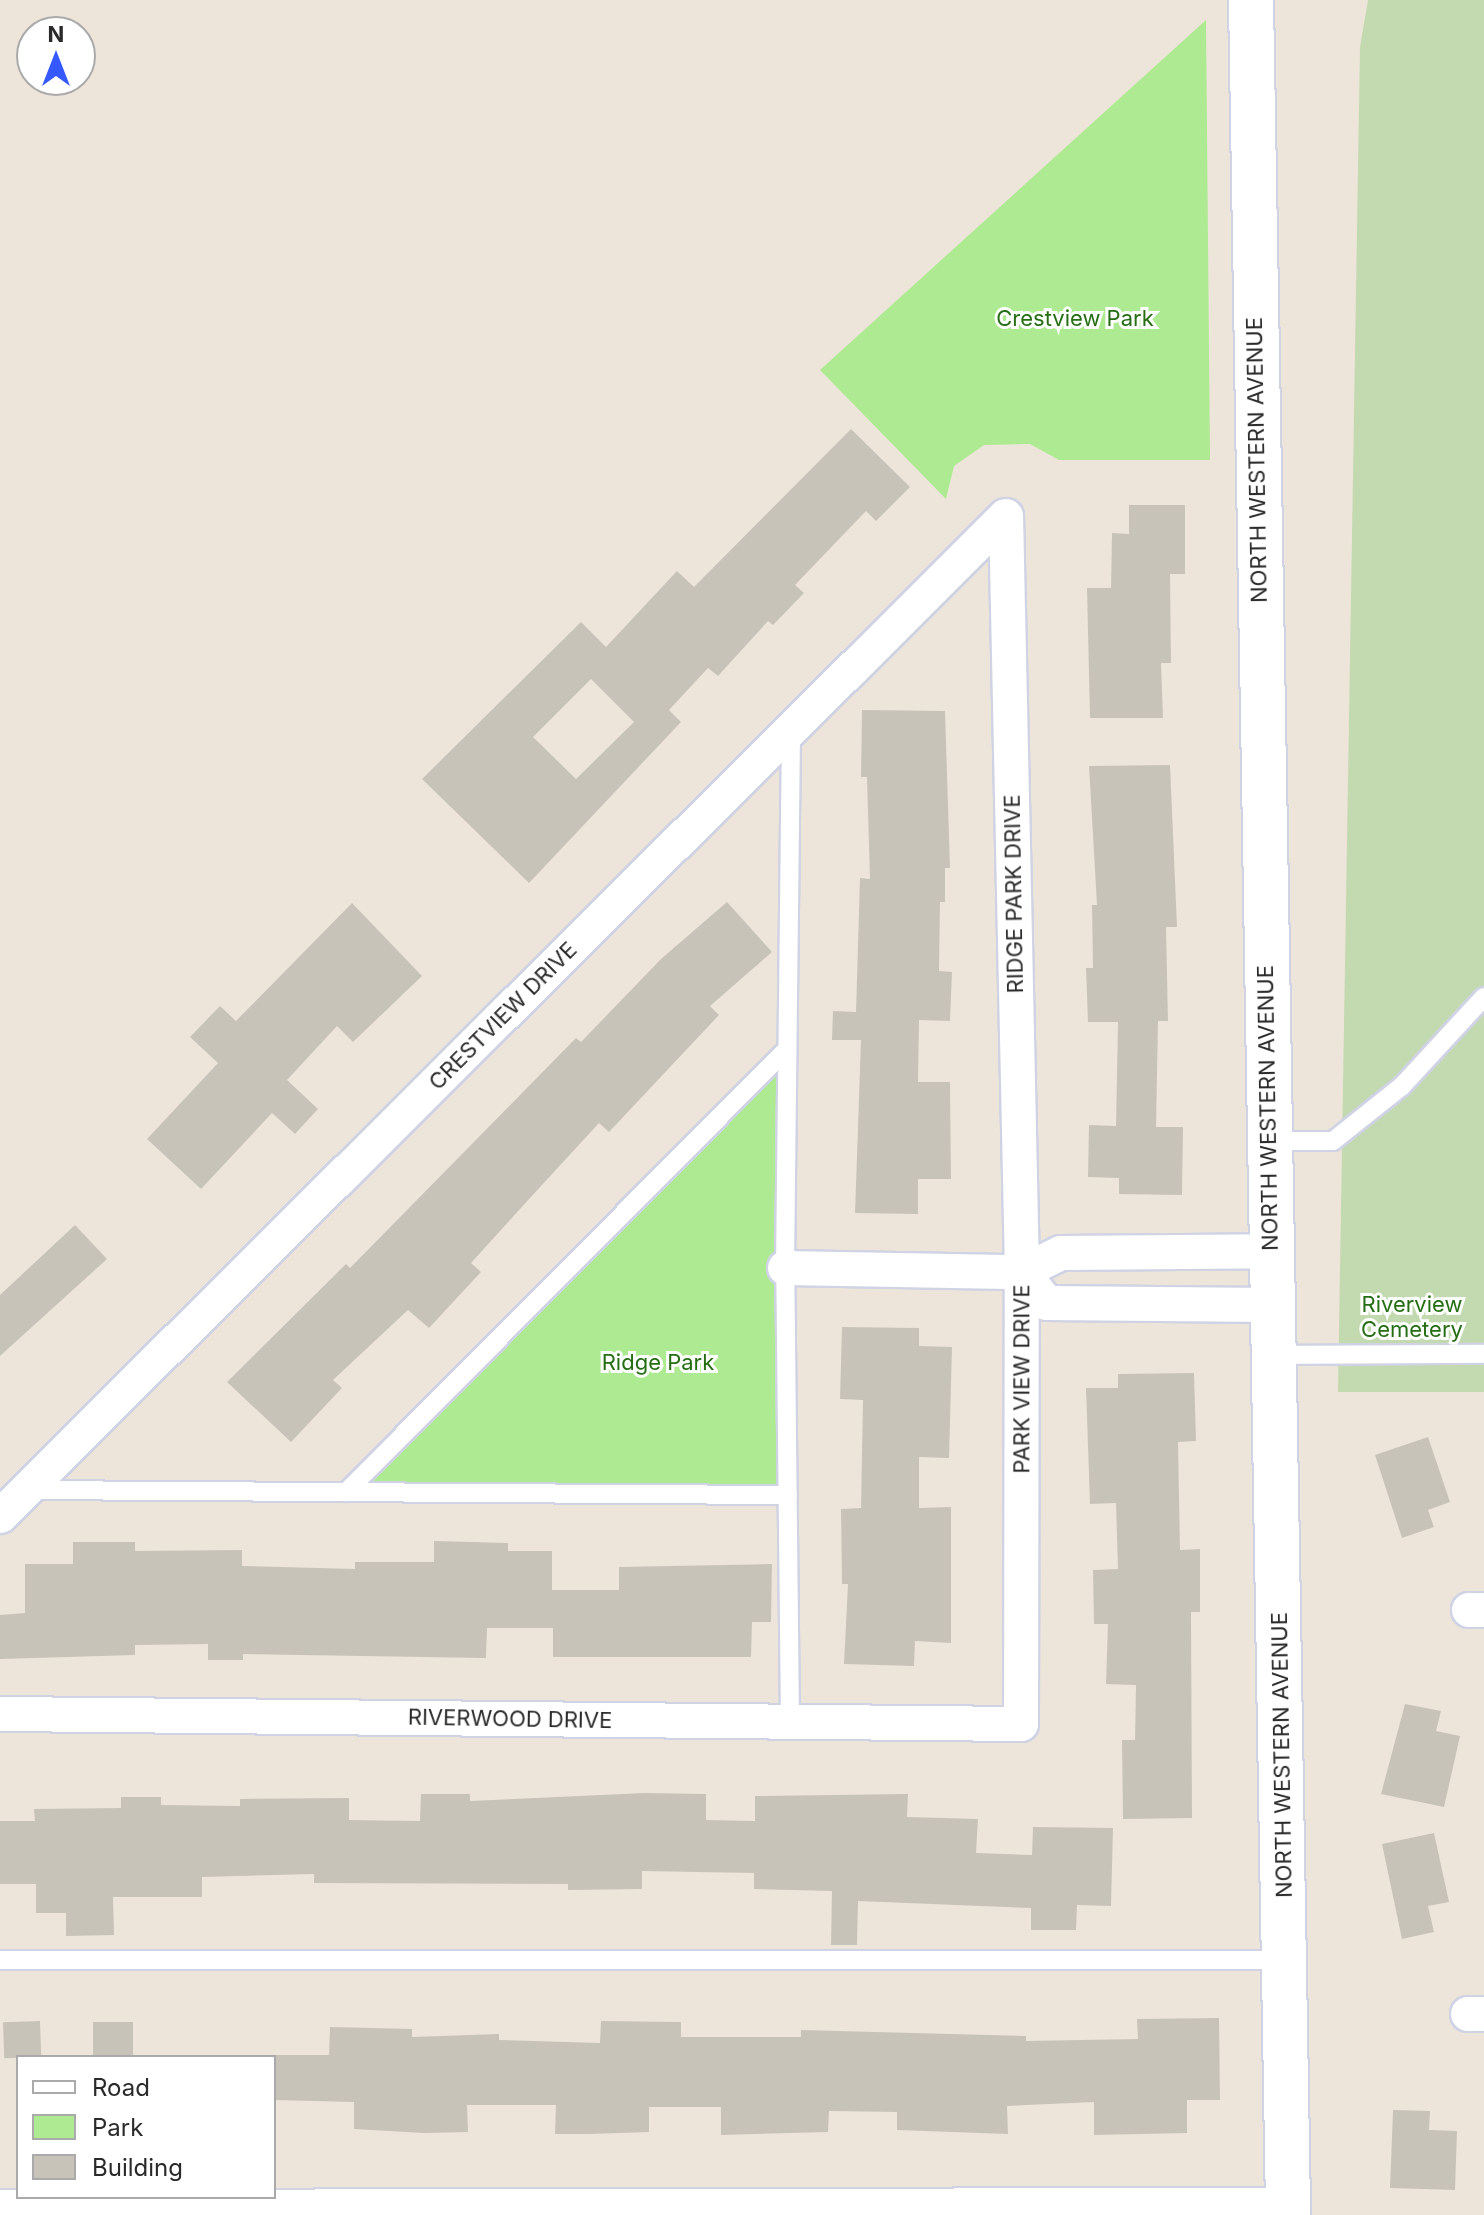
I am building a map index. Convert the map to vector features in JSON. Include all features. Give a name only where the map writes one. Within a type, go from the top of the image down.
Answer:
[{"type":"main road","name":"NORTH WESTERN AVENUE","points":[[1251,0],[1288,2210]]},
{"type":"street","name":"CRESTVIEW DRIVE","points":[[0,1516],[1006,516]]},
{"type":"street","name":"RIDGE PARK DRIVE","points":[[1006,516],[1022,1272]]},
{"type":"street","points":[[1271,1251],[1061,1253],[1022,1272],[1047,1303],[1271,1305]]},
{"type":"street","name":"PARK VIEW DRIVE","points":[[785,1268],[1022,1272],[1021,1724]]},
{"type":"street","name":"RIVERWOOD DRIVE","points":[[0,1714],[1021,1724]]},
{"type":"street","points":[[0,2207],[186,2211],[1288,2210]]},
{"type":"lane","points":[[790,1722],[785,1268],[791,730]]},
{"type":"lane","points":[[1268,1141],[1333,1141],[1402,1086],[1484,997]]},
{"type":"lane","points":[[346,1492],[787,1049]]},
{"type":"lane","points":[[1272,1355],[1484,1354]]},
{"type":"lane","points":[[26,1490],[788,1495]]},
{"type":"lane","points":[[0,1960],[1285,1960]]},
{"type":"green space","name":"Riverview Cemetery","points":[[1368,0],[1484,0],[1484,1392],[1338,1392],[1360,47]]},
{"type":"green space","name":"Crestview Park","points":[[1206,20],[1210,460],[1059,460],[1030,444],[984,445],[954,466],[946,499],[820,370]]},
{"type":"green space","name":"Ridge Park","points":[[787,1049],[788,1495],[346,1492]]},
{"type":"building","points":[[851,429],[910,487],[876,521],[866,511],[795,585],[804,593],[773,625],[768,621],[718,676],[708,668],[669,710],[681,722],[529,883],[422,779],[581,622],[606,647],[677,571],[694,587]],"holes":[[[591,679],[634,722],[576,779],[533,737]]]},
{"type":"building","points":[[1129,505],[1185,505],[1185,574],[1170,574],[1171,663],[1161,663],[1163,718],[1090,718],[1087,588],[1111,588],[1112,533],[1129,534]]},
{"type":"building","points":[[862,710],[945,711],[950,868],[945,868],[945,902],[940,902],[939,971],[952,972],[950,1021],[919,1020],[918,1082],[950,1082],[951,1179],[918,1179],[918,1214],[855,1213],[861,1040],[832,1040],[833,1011],[856,1012],[860,878],[870,879],[867,777],[861,777]]},
{"type":"building","points":[[1170,765],[1177,927],[1166,927],[1168,1021],[1158,1021],[1156,1127],[1183,1127],[1182,1195],[1119,1194],[1119,1178],[1088,1177],[1089,1125],[1116,1126],[1118,1022],[1088,1022],[1086,968],[1093,968],[1092,905],[1097,905],[1089,766]]},
{"type":"building","points":[[727,902],[772,952],[710,1006],[719,1015],[609,1132],[599,1123],[530,1198],[471,1263],[481,1272],[429,1328],[408,1310],[333,1380],[342,1388],[291,1442],[227,1382],[346,1264],[350,1268],[576,1038],[581,1042],[661,959]]},
{"type":"building","points":[[352,903],[422,976],[353,1042],[337,1026],[287,1080],[318,1109],[295,1134],[272,1113],[201,1189],[147,1139],[218,1063],[190,1037],[220,1006],[236,1021]]},
{"type":"building","points":[[75,1225],[107,1259],[0,1356],[0,1295]]},
{"type":"building","points":[[842,1327],[919,1328],[919,1346],[952,1347],[949,1458],[919,1457],[919,1508],[951,1507],[951,1643],[915,1641],[914,1666],[844,1664],[848,1584],[842,1584],[841,1509],[861,1508],[863,1400],[840,1399]]},
{"type":"building","points":[[1194,1373],[1196,1441],[1178,1442],[1180,1550],[1200,1549],[1200,1612],[1191,1612],[1192,1818],[1123,1819],[1122,1740],[1135,1740],[1136,1685],[1106,1684],[1108,1624],[1094,1624],[1093,1570],[1118,1569],[1116,1503],[1090,1504],[1086,1388],[1118,1388],[1118,1374]]},
{"type":"building","points":[[1428,1437],[1450,1502],[1428,1510],[1434,1527],[1402,1538],[1375,1455]]},
{"type":"building","points":[[434,1541],[508,1543],[508,1551],[552,1551],[552,1590],[619,1590],[619,1567],[772,1564],[771,1622],[752,1622],[751,1657],[553,1657],[553,1628],[487,1628],[486,1658],[243,1654],[243,1660],[208,1660],[208,1644],[135,1645],[135,1655],[0,1659],[0,1615],[25,1613],[25,1564],[73,1564],[73,1542],[135,1542],[135,1551],[242,1550],[242,1566],[355,1569],[355,1562],[434,1562]]},
{"type":"building","points":[[1405,1704],[1441,1711],[1436,1731],[1460,1736],[1444,1807],[1381,1794]]},
{"type":"building","points":[[645,1793],[706,1794],[706,1820],[755,1821],[755,1796],[908,1794],[907,1817],[978,1819],[976,1853],[1032,1855],[1033,1827],[1113,1828],[1111,1906],[1077,1905],[1076,1930],[1031,1930],[1031,1908],[858,1901],[857,1945],[831,1945],[832,1891],[754,1889],[754,1873],[642,1871],[642,1889],[568,1890],[568,1884],[314,1883],[314,1874],[202,1877],[202,1897],[113,1897],[114,1935],[66,1936],[66,1913],[36,1913],[36,1884],[0,1884],[0,1821],[35,1821],[34,1809],[121,1808],[121,1797],[161,1797],[161,1805],[240,1806],[240,1799],[349,1798],[349,1820],[420,1821],[421,1794],[470,1794],[470,1801]]},
{"type":"building","points":[[1434,1833],[1449,1902],[1428,1906],[1434,1932],[1402,1939],[1382,1844]]},
{"type":"building","points":[[1219,2018],[1220,2100],[1187,2100],[1187,2133],[1094,2135],[1094,2102],[1007,2106],[1008,2134],[897,2130],[897,2112],[829,2111],[828,2132],[721,2135],[721,2107],[649,2107],[649,2132],[555,2134],[556,2105],[467,2105],[468,2132],[424,2133],[354,2129],[354,2102],[276,2100],[276,2055],[329,2055],[330,2027],[412,2029],[412,2037],[499,2034],[499,2040],[600,2043],[601,2021],[681,2022],[681,2037],[801,2037],[801,2030],[1026,2036],[1026,2041],[1138,2039],[1137,2019]]},
{"type":"building","points":[[40,2021],[41,2055],[4,2058],[3,2022]]},
{"type":"building","points":[[93,2022],[133,2022],[133,2055],[93,2055]]},
{"type":"building","points":[[1393,2110],[1430,2111],[1429,2130],[1457,2131],[1455,2190],[1390,2188]]}]
